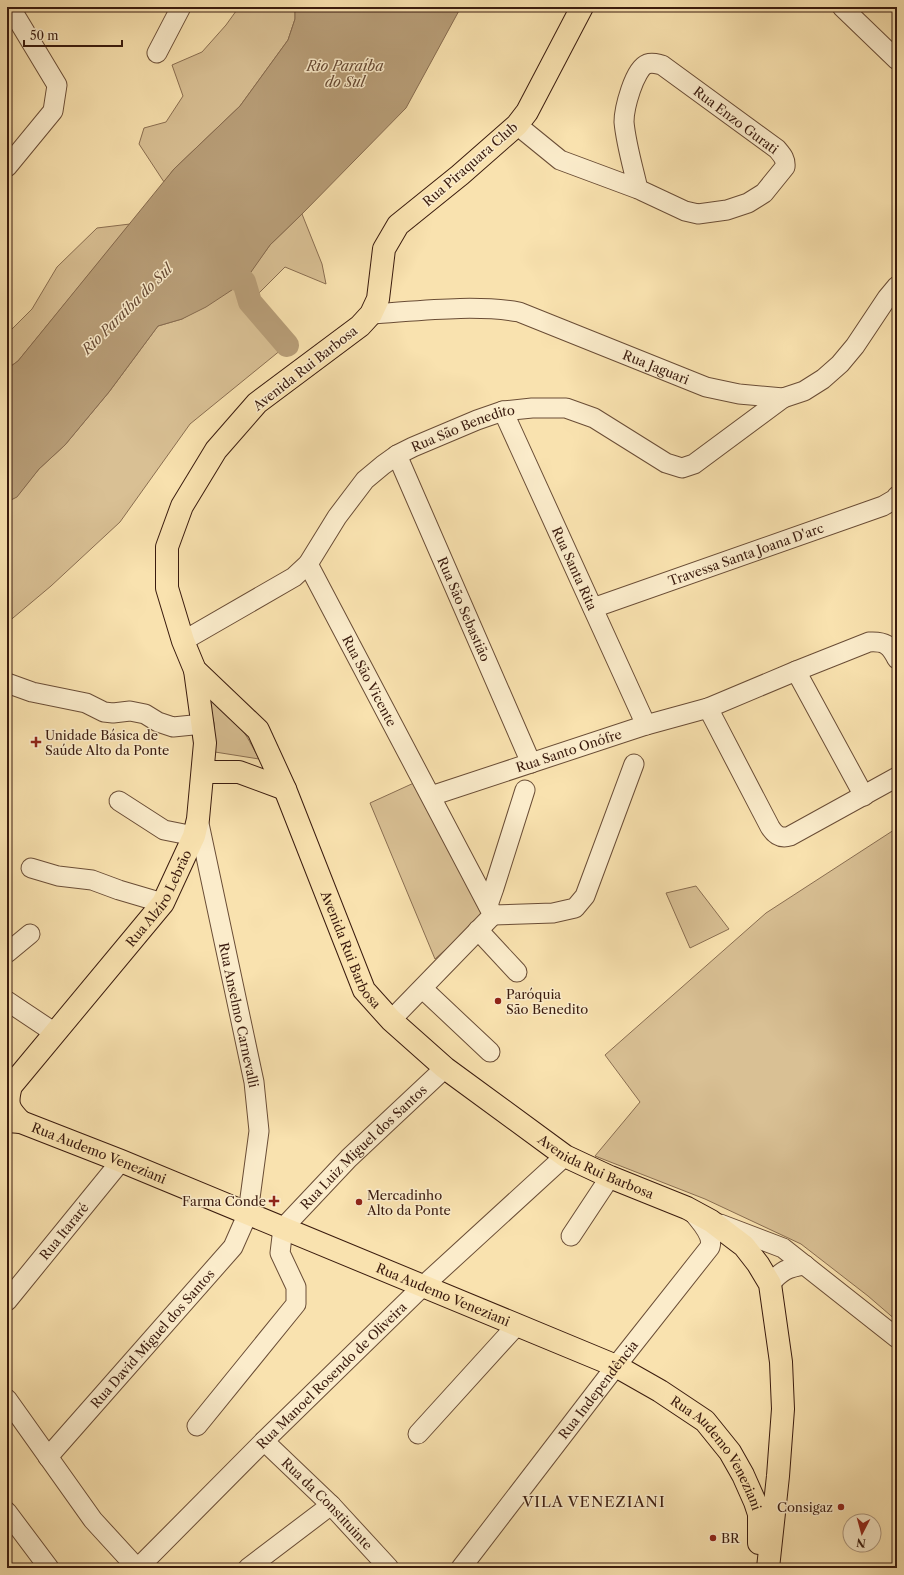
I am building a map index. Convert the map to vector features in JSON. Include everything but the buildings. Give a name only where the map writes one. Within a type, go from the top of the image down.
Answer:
[{"type":"main road","name":"Rua Piraquara Club","points":[[384,249],[398,226],[460,175],[517,125],[527,112],[582,7]]},
{"type":"main road","name":"Avenida Rui Barbosa","points":[[384,249],[378,299],[371,314],[360,326],[257,403],[216,450],[182,506],[167,547],[167,588],[183,641],[195,670],[258,730],[285,789],[364,990],[391,1020],[445,1068],[565,1156],[610,1177],[691,1210],[711,1221],[744,1246],[758,1264],[770,1284],[781,1362],[783,1409],[778,1476],[768,1568]]},
{"type":"main road","name":"Rua Alzíro Lebrão","points":[[9,1087],[124,952],[163,903],[196,828],[205,742],[195,670]]},
{"type":"main road","points":[[203,772],[239,772],[285,789]]},
{"type":"main road","name":"Rua Audemo Veneziani","points":[[9,1087],[8,1106],[12,1113],[14,1122],[122,1161],[616,1366],[660,1391],[705,1421],[730,1452],[743,1475],[755,1502],[758,1514],[759,1541],[752,1568]]},
{"type":"main road","points":[[743,1475],[760,1481],[778,1476]]},
{"type":"street","points":[[7,167],[53,111],[57,85],[10,7]]},
{"type":"street","points":[[157,53],[182,7]]},
{"type":"street","points":[[842,7],[897,60]]},
{"type":"street","name":"Rua Enzo Gurati","points":[[517,125],[560,160],[638,189],[685,211],[698,214],[748,203],[764,193],[785,167],[786,163],[782,154],[777,149],[662,65],[655,63],[647,64],[641,68],[633,84],[625,109],[624,120],[638,189]]},
{"type":"street","name":"Rua Jaguari","points":[[371,314],[475,309],[500,309],[519,312],[706,387],[739,394],[783,398],[804,391],[823,379],[840,364],[855,346],[887,298],[897,286]]},
{"type":"street","name":"Rua São Benedito","points":[[183,641],[294,576],[308,564],[337,518],[365,480],[398,455],[477,420],[504,411],[532,408],[566,408],[594,418],[666,463],[682,468],[694,464],[783,398]]},
{"type":"street","name":"Rua Santa Rita","points":[[504,411],[646,725]]},
{"type":"street","name":"Rua São Sebastião","points":[[398,455],[531,763]]},
{"type":"street","name":"Travessa Santa Joana D'arc","points":[[593,608],[883,506],[895,499],[897,496]]},
{"type":"street","name":"Rua São Vicente","points":[[308,564],[490,910]]},
{"type":"street","name":"Rua Santo Onófre","points":[[431,796],[646,725],[708,708],[869,642],[879,641],[887,644],[897,659]]},
{"type":"street","points":[[796,671],[864,796]]},
{"type":"street","points":[[7,683],[32,692],[86,703],[104,712],[113,713],[130,711],[145,714],[158,722],[173,727],[203,724]]},
{"type":"street","points":[[708,708],[774,834],[779,837],[784,838],[790,836],[897,777]]},
{"type":"street","points":[[490,910],[553,913],[575,908],[585,896],[634,764]]},
{"type":"street","points":[[391,1020],[478,930],[490,910],[494,888],[525,790]]},
{"type":"street","points":[[119,801],[164,830],[196,828]]},
{"type":"street","name":"Rua Anselmo Carnevalli","points":[[196,828],[254,1082],[259,1132],[248,1214]]},
{"type":"street","points":[[31,868],[58,876],[92,880],[163,903]]},
{"type":"street","points":[[478,930],[517,972]]},
{"type":"street","points":[[7,953],[30,934]]},
{"type":"street","points":[[422,989],[490,1052]]},
{"type":"street","points":[[7,1001],[55,1033]]},
{"type":"street","name":"Rua Luiz Miguel dos Santos","points":[[283,1228],[349,1158],[445,1068]]},
{"type":"street","name":"Rua Manoel Rosendo de Oliveira","points":[[138,1568],[264,1441],[423,1286],[565,1156]]},
{"type":"street","name":"Rua Itararé","points":[[7,1301],[122,1161]]},
{"type":"street","points":[[571,1236],[610,1177]]},
{"type":"street","name":"Rua Independência","points":[[461,1568],[616,1366],[710,1247],[712,1242],[709,1234],[691,1210]]},
{"type":"street","name":"Rua David Miguel dos Santos","points":[[48,1457],[233,1248],[248,1214]]},
{"type":"street","points":[[711,1221],[783,1248],[897,1338]]},
{"type":"street","points":[[197,1426],[296,1304],[296,1287],[280,1253],[283,1228]]},
{"type":"street","points":[[770,1284],[779,1273],[788,1268],[805,1265]]},
{"type":"street","points":[[418,1434],[517,1325]]},
{"type":"street","points":[[7,1399],[93,1520],[138,1568]]},
{"type":"street","name":"Rua da Constituinte","points":[[264,1441],[330,1505],[389,1568]]},
{"type":"street","points":[[248,1568],[330,1505]]},
{"type":"street","points":[[7,1512],[49,1568]]},
{"type":"shaded area","points":[[239,7],[295,7],[295,19],[288,40],[240,106],[174,169],[164,182],[139,144],[144,128],[166,122],[183,96],[172,65],[202,52],[226,25]]},
{"type":"shaded area","points":[[302,214],[322,264],[326,284],[285,267],[250,302],[287,345],[190,424],[120,522],[51,586],[7,623],[7,502],[17,496],[39,469],[65,445],[109,392],[158,326],[182,319],[243,282],[270,245]]},
{"type":"shaded area","points":[[130,224],[18,361],[7,369],[7,334],[32,309],[57,267],[97,228]]},
{"type":"shaded area","points":[[208,699],[225,709],[232,716],[259,759],[215,752],[214,723]]},
{"type":"shaded area","points":[[416,782],[483,916],[435,959],[370,803]]},
{"type":"shaded area","points":[[897,828],[897,1321],[868,1296],[801,1244],[705,1199],[595,1156],[640,1102],[605,1055],[766,913]]},
{"type":"shaded area","points":[[696,886],[729,929],[690,948],[666,893]]},
{"type":"water","name":"Rio Paraíba do Sul","points":[[295,7],[461,7],[406,108],[270,245],[244,282],[206,307],[182,319],[158,326],[109,392],[65,445],[39,469],[17,497],[7,502],[7,369],[18,361],[174,169],[240,106],[288,40],[295,19]]},
{"type":"waterway","points":[[215,269],[244,282],[250,302],[287,345]]},
{"type":"place","name":"Unidade Básica de Saúde Alto da Ponte","points":[[36,742]]},
{"type":"place","name":"Paróquia São Benedito","points":[[498,1001]]},
{"type":"place","name":"Farma Conde","points":[[274,1201]]},
{"type":"place","name":"Mercadinho Alto da Ponte","points":[[359,1202]]},
{"type":"place","name":"Consigaz","points":[[841,1507]]},
{"type":"place","name":"BR","points":[[713,1538]]},
{"type":"district","name":"VILA VENEZIANI","points":[[594,1501]]}]
